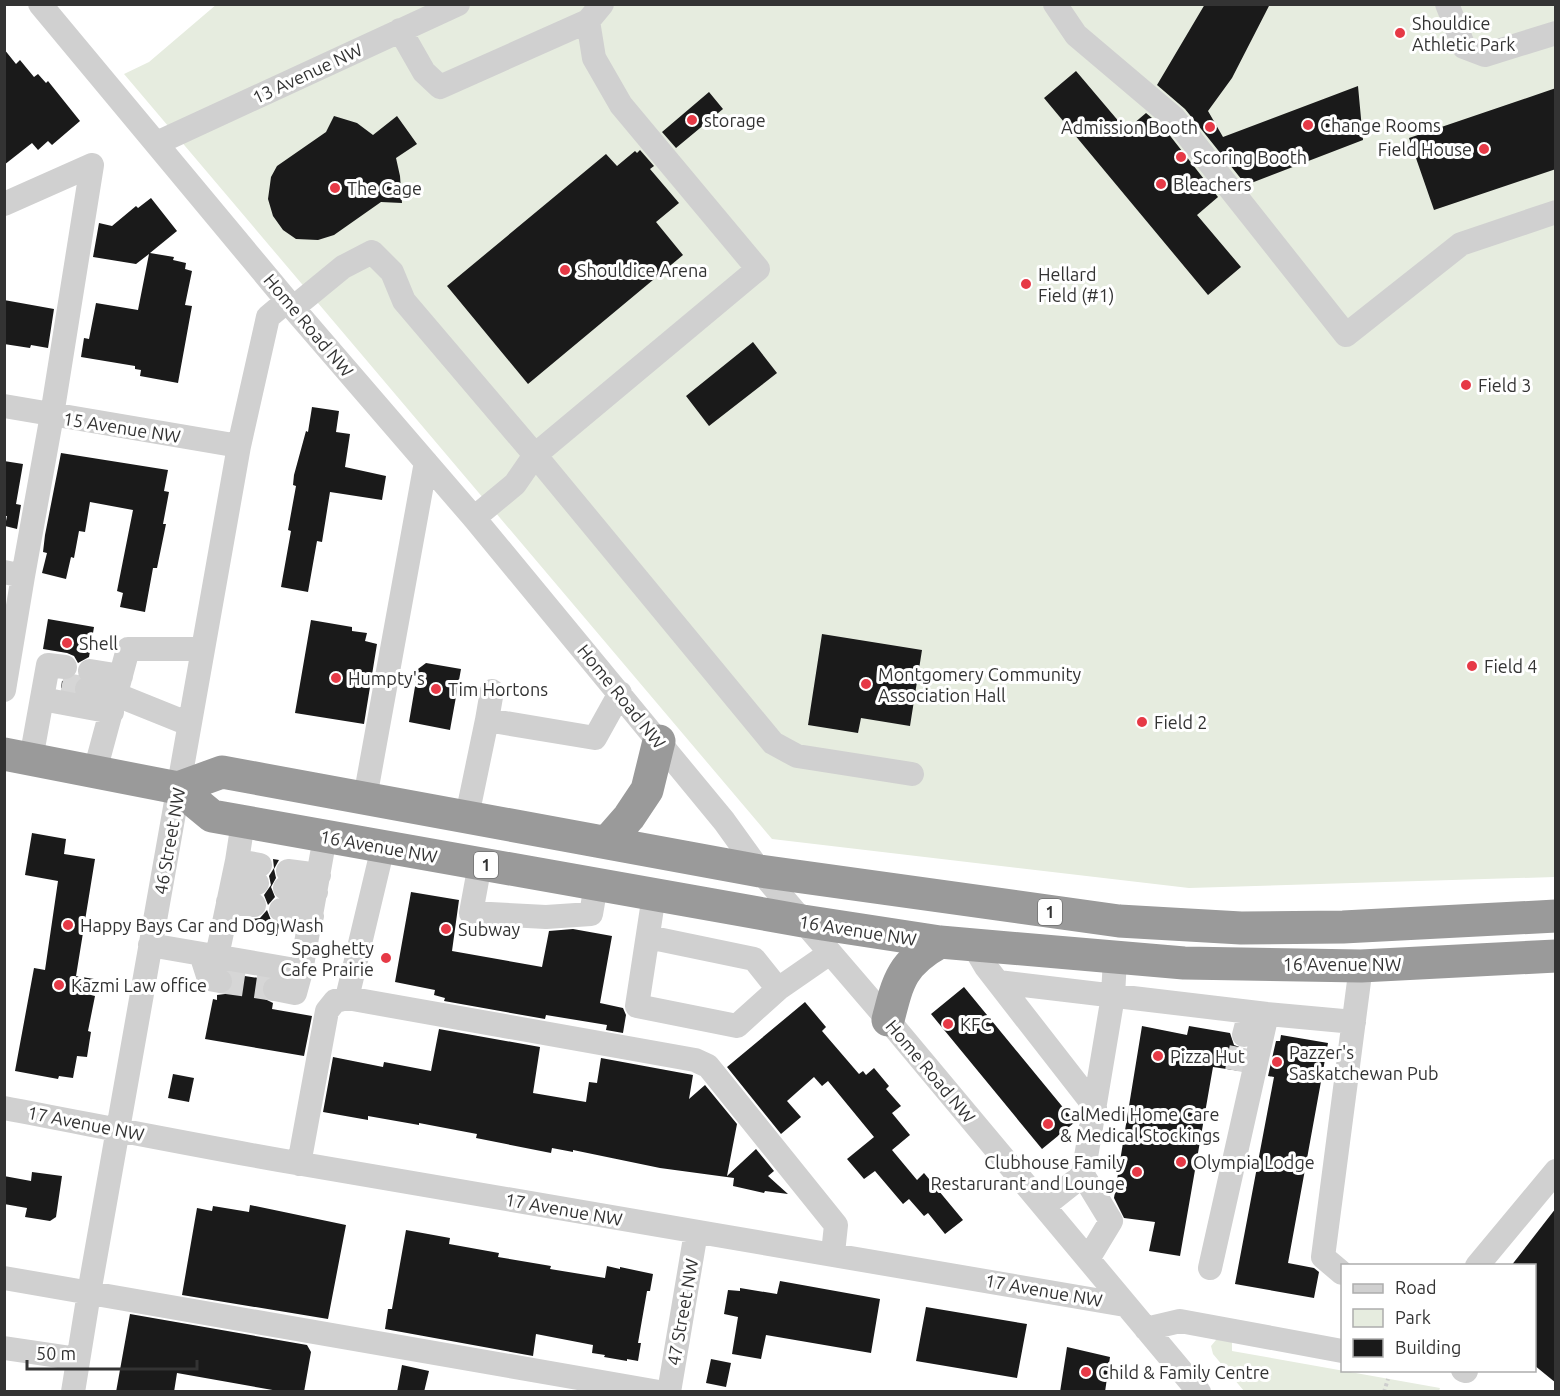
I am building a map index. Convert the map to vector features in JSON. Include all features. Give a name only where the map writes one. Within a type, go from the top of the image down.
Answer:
[{"type":"highway","points":[[608,841],[629,817],[647,790],[659,741]]},
{"type":"highway","name":"16 Avenue NW","points":[[18,756],[178,788],[212,816],[803,921],[940,942],[1184,963],[1361,966],[1540,957]]},
{"type":"highway","name":"16 Avenue NW","points":[[178,788],[222,772],[608,841],[760,871],[1119,921],[1241,928],[1343,927],[1556,916]]},
{"type":"highway","points":[[888,1020],[904,971],[913,959],[940,942]]},
{"type":"highway","points":[[1540,957],[1556,975]]},
{"type":"street","name":"Home Road NW","points":[[40,4],[290,304],[474,518],[724,821],[760,871],[888,1020],[1199,1392]]},
{"type":"street","name":"13 Avenue NW","points":[[157,143],[458,4]]},
{"type":"street","points":[[1055,4],[1076,35],[1174,118],[1346,335],[1461,244],[1556,212]]},
{"type":"street","points":[[1447,4],[1464,47],[1485,55],[1556,33]]},
{"type":"street","points":[[400,30],[424,72],[440,87],[595,13],[594,58],[621,105],[758,269],[535,455],[515,484],[474,518]]},
{"type":"street","points":[[4,204],[92,165],[52,415],[14,574],[4,690]]},
{"type":"street","name":"46 Street NW","points":[[73,1392],[239,446],[268,317],[343,267],[372,252],[392,272],[404,301],[535,455]]},
{"type":"street","name":"15 Avenue NW","points":[[4,406],[239,446]]},
{"type":"street","points":[[535,455],[774,743],[797,756],[912,774]]},
{"type":"street","points":[[365,798],[426,462]]},
{"type":"street","points":[[95,771],[128,649],[203,649]]},
{"type":"street","points":[[88,680],[189,724]]},
{"type":"street","points":[[18,756],[53,683],[117,694]]},
{"type":"street","points":[[467,816],[492,691]]},
{"type":"street","points":[[487,720],[595,738],[620,693]]},
{"type":"street","points":[[220,981],[209,979],[209,955],[245,883],[243,822]]},
{"type":"street","points":[[275,989],[295,993],[316,894],[325,837]]},
{"type":"street","points":[[347,998],[384,848]]},
{"type":"street","points":[[480,864],[471,913],[546,917],[591,914],[596,885]]},
{"type":"street","points":[[316,894],[284,890],[316,894]]},
{"type":"street","points":[[654,895],[637,1006],[737,1026],[778,989],[830,953]]},
{"type":"street","points":[[648,938],[754,959],[778,989]]},
{"type":"street","points":[[150,945],[301,971]]},
{"type":"street","points":[[973,945],[998,982],[1095,1107]]},
{"type":"street","points":[[1088,1259],[1111,1221],[1083,1175],[1113,996],[1115,958]]},
{"type":"street","points":[[1341,1273],[1323,1257],[1361,966]]},
{"type":"street","points":[[998,982],[1354,1022]]},
{"type":"street","points":[[299,1164],[327,1011],[335,1001],[347,998],[695,1060],[708,1066],[836,1225],[833,1253]]},
{"type":"street","points":[[1244,1035],[1258,1013]]},
{"type":"street","points":[[1210,1268],[1247,1103],[1258,1013]]},
{"type":"street","points":[[1237,1071],[1247,1103]]},
{"type":"street","name":"17 Avenue NW","points":[[4,1108],[299,1164],[696,1232],[833,1253],[1125,1305]]},
{"type":"street","points":[[1479,1264],[1556,1171]]},
{"type":"street","points":[[1044,1206],[1083,1175]]},
{"type":"street","name":"47 Street NW","points":[[669,1392],[696,1232]]},
{"type":"street","points":[[4,1278],[659,1392]]},
{"type":"street","points":[[1146,1329],[1180,1321],[1341,1351]]},
{"type":"street","points":[[4,1348],[78,1359]]},
{"type":"path","points":[[1384,1392],[1388,1378]]},
{"type":"green space","name":"Shouldice Athletic Park","points":[[217,4],[1555,5],[1555,877],[1189,888],[772,839],[124,74],[149,62]]},
{"type":"green space","points":[[1232,1338],[1232,1351],[1440,1388],[1439,1391],[1244,1391],[1213,1354],[1211,1346],[1216,1340]]},
{"type":"building","points":[[1205,4],[1270,4],[1232,78],[1208,111],[1223,137],[1358,86],[1363,140],[1246,185],[1185,109],[1157,85]]},
{"type":"building","points":[[4,49],[16,64],[20,60],[34,77],[38,74],[46,83],[48,81],[80,121],[52,145],[48,141],[38,150],[32,143],[4,165]]},
{"type":"building","name":"Bleachers","points":[[1076,71],[1126,130],[1146,113],[1164,128],[1218,197],[1197,215],[1241,267],[1208,295],[1044,98]]},
{"type":"building","name":"Field House","points":[[1556,88],[1556,169],[1434,210],[1409,138]]},
{"type":"building","name":"storage","points":[[709,92],[723,109],[676,148],[662,132]]},
{"type":"building","name":"The Cage","points":[[334,116],[357,123],[373,135],[397,116],[417,144],[396,158],[402,203],[381,202],[334,235],[318,240],[296,239],[283,230],[273,216],[268,199],[271,177],[277,166],[326,132]]},
{"type":"building","name":"Shouldice Arena","points":[[640,150],[654,166],[650,169],[679,203],[656,222],[683,255],[528,384],[447,286],[606,154],[617,166],[635,151],[637,153]]},
{"type":"building","points":[[151,198],[177,231],[150,253],[174,257],[173,260],[186,263],[185,269],[192,271],[185,305],[192,306],[178,383],[140,376],[141,370],[135,369],[135,366],[81,357],[84,338],[89,339],[96,303],[138,310],[149,254],[136,264],[93,257],[99,223],[112,226],[136,206],[138,208]]},
{"type":"building","points":[[4,300],[54,309],[48,348],[4,344]]},
{"type":"building","points":[[753,342],[777,373],[709,426],[686,396]]},
{"type":"building","points":[[312,407],[339,411],[336,432],[350,434],[345,467],[386,476],[382,500],[330,492],[322,542],[317,541],[308,592],[281,587],[291,531],[288,530],[296,486],[293,485],[294,475],[306,431],[308,432]]},
{"type":"building","points":[[61,453],[168,470],[164,491],[169,492],[163,524],[166,524],[157,568],[153,568],[145,612],[120,607],[123,593],[117,591],[133,510],[90,502],[85,532],[79,531],[74,558],[71,557],[66,579],[42,573],[47,553],[43,552],[45,535]]},
{"type":"building","points":[[4,461],[23,464],[16,504],[21,505],[17,529],[5,526],[7,516],[4,516]]},
{"type":"building","name":"Shell","points":[[48,619],[94,627],[89,657],[78,663],[74,656],[67,653],[43,649]]},
{"type":"building","name":"Humpty's","points":[[311,620],[352,627],[352,631],[367,633],[365,641],[377,644],[364,724],[295,713]]},
{"type":"building","name":"Montgomery Community Association Hall","points":[[822,634],[922,650],[910,726],[861,718],[858,733],[808,725]]},
{"type":"building","name":"Tim Hortons","points":[[426,663],[461,669],[450,730],[409,722],[418,669]]},
{"type":"building","points":[[77,675],[73,690],[61,688],[62,681],[70,680]]},
{"type":"building","points":[[32,833],[66,839],[64,854],[95,859],[76,976],[94,979],[91,995],[95,996],[88,1031],[91,1032],[87,1057],[77,1056],[73,1078],[59,1076],[58,1079],[15,1071],[34,968],[45,970],[58,881],[25,875]]},
{"type":"building","points":[[273,859],[279,860],[274,869],[276,878],[271,887],[275,897],[268,905],[264,895],[271,885],[269,876],[274,868]]},
{"type":"building","points":[[411,892],[459,900],[452,951],[542,967],[549,931],[573,929],[612,936],[600,1003],[623,1008],[626,1015],[623,1033],[606,1030],[607,1025],[546,1015],[545,1019],[444,1001],[445,998],[434,995],[435,990],[395,982]]},
{"type":"building","points":[[267,910],[271,920],[279,924],[277,936],[251,931],[253,919],[260,918]]},
{"type":"building","points":[[232,974],[265,979],[261,986],[261,993],[265,999],[273,1003],[272,1009],[312,1016],[304,1056],[205,1039],[213,999],[217,1000],[217,995],[231,990],[234,983]]},
{"type":"building","points":[[964,987],[1075,1122],[1042,1149],[931,1014]]},
{"type":"building","points":[[805,1002],[826,1027],[822,1031],[859,1074],[863,1071],[866,1075],[874,1068],[889,1086],[886,1089],[901,1106],[892,1113],[910,1135],[892,1150],[917,1180],[924,1173],[963,1220],[945,1234],[928,1213],[924,1216],[909,1199],[903,1204],[875,1171],[864,1179],[847,1159],[874,1137],[828,1081],[822,1086],[814,1077],[787,1101],[801,1117],[781,1134],[727,1067]]},
{"type":"building","points":[[1142,1026],[1187,1035],[1189,1026],[1230,1033],[1234,1045],[1245,1049],[1240,1071],[1213,1067],[1180,1256],[1149,1251],[1155,1222],[1124,1218],[1114,1198]]},
{"type":"building","points":[[439,1029],[540,1047],[533,1093],[586,1102],[589,1082],[597,1083],[601,1058],[693,1075],[689,1099],[705,1085],[737,1124],[727,1176],[756,1149],[774,1171],[768,1176],[788,1194],[765,1191],[764,1193],[733,1186],[734,1178],[660,1168],[573,1150],[573,1152],[552,1148],[551,1153],[476,1138],[477,1134],[419,1123],[419,1125],[368,1116],[368,1120],[323,1112],[333,1057],[383,1067],[384,1062],[431,1071]]},
{"type":"building","points":[[1281,1035],[1328,1043],[1288,1263],[1314,1268],[1319,1272],[1314,1298],[1235,1284],[1274,1077],[1268,1076],[1276,1041],[1280,1041]]},
{"type":"building","points":[[173,1074],[194,1078],[189,1102],[168,1098]]},
{"type":"building","points":[[32,1172],[62,1176],[56,1217],[50,1221],[25,1217],[27,1208],[4,1204],[4,1176],[31,1181]]},
{"type":"building","points":[[250,1205],[346,1225],[328,1319],[182,1295],[197,1208],[212,1211],[213,1206],[249,1212]]},
{"type":"building","points":[[1556,1208],[1556,1383],[1536,1367],[1536,1264],[1513,1264]]},
{"type":"building","points":[[406,1230],[450,1238],[449,1244],[499,1253],[498,1257],[551,1266],[550,1269],[605,1278],[607,1266],[653,1274],[650,1291],[647,1291],[638,1343],[641,1343],[638,1361],[604,1357],[605,1355],[592,1353],[593,1345],[536,1334],[533,1356],[385,1329],[388,1309],[392,1309]]},
{"type":"building","points":[[780,1281],[880,1299],[871,1353],[766,1335],[761,1359],[732,1354],[738,1317],[724,1314],[728,1290],[740,1291],[740,1288],[777,1294]]},
{"type":"building","points":[[926,1307],[1027,1324],[1017,1378],[916,1361]]},
{"type":"building","points":[[130,1314],[307,1345],[311,1352],[304,1392],[284,1392],[177,1373],[174,1392],[116,1392]]},
{"type":"building","name":"Child & Family Centre","points":[[1067,1347],[1110,1357],[1105,1392],[1060,1392]]},
{"type":"building","points":[[711,1359],[731,1363],[726,1387],[706,1383]]},
{"type":"building","points":[[402,1365],[429,1371],[424,1392],[397,1392]]},
{"type":"tunnel","points":[[62,684],[87,689]]},
{"type":"tunnel","points":[[220,981],[275,989]]},
{"type":"tunnel","points":[[1237,1071],[1244,1035]]},
{"type":"place","name":"Shouldice Athletic Park","points":[[1400,33]]},
{"type":"place","name":"storage","points":[[692,120]]},
{"type":"place","name":"Change Rooms","points":[[1308,125]]},
{"type":"place","name":"Admission Booth","points":[[1210,127]]},
{"type":"place","name":"Field House","points":[[1484,149]]},
{"type":"place","name":"Scoring Booth","points":[[1181,157]]},
{"type":"place","name":"Bleachers","points":[[1161,184]]},
{"type":"place","name":"The Cage","points":[[335,188]]},
{"type":"place","name":"Shouldice Arena","points":[[565,270]]},
{"type":"place","name":"Hellard Field (#1)","points":[[1026,284]]},
{"type":"place","name":"Field 3","points":[[1466,385]]},
{"type":"place","name":"Shell","points":[[67,643]]},
{"type":"place","name":"Field 4","points":[[1472,666]]},
{"type":"place","name":"Humpty's","points":[[336,678]]},
{"type":"place","name":"Montgomery Community Association Hall","points":[[866,684]]},
{"type":"place","name":"Tim Hortons","points":[[436,689]]},
{"type":"place","name":"Field 2","points":[[1142,722]]},
{"type":"place","name":"Happy Bays Car and Dog Wash","points":[[68,925]]},
{"type":"place","name":"Subway","points":[[446,929]]},
{"type":"place","name":"Spaghetty Cafe Prairie","points":[[386,958]]},
{"type":"place","name":"Kazmi Law office","points":[[59,985]]},
{"type":"place","name":"KFC","points":[[948,1024]]},
{"type":"place","name":"Pizza Hut","points":[[1158,1056]]},
{"type":"place","name":"Pazzer's Saskatchewan Pub","points":[[1277,1062]]},
{"type":"place","name":"CalMedi Home Care & Medical Stockings","points":[[1048,1124]]},
{"type":"place","name":"Olympia Lodge","points":[[1181,1162]]},
{"type":"place","name":"Clubhouse Family Restarurant and Lounge","points":[[1137,1172]]},
{"type":"place","name":"Child & Family Centre","points":[[1086,1372]]}]
